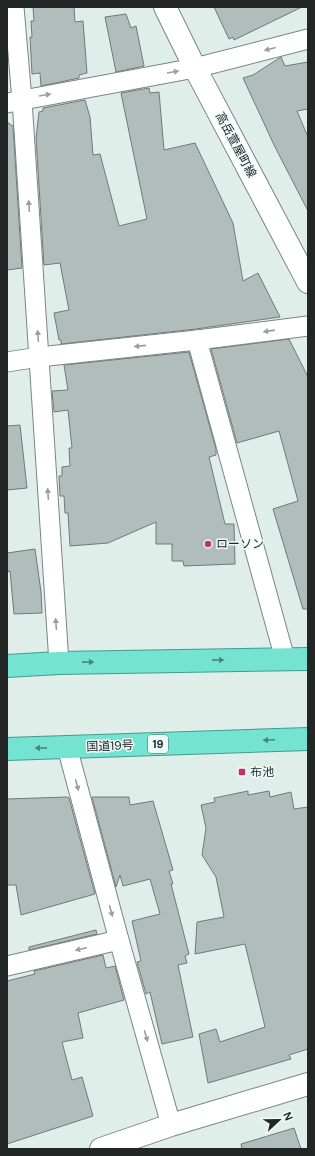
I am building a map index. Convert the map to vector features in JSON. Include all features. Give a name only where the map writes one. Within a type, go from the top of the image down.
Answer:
[{"type":"highway","points":[[7,666],[59,662],[308,659]]},
{"type":"highway","name":"国道19号","points":[[7,749],[308,739]]},
{"type":"street","points":[[14,7],[14,101],[39,357],[59,662]]},
{"type":"street","name":"高岳萱屋町線","points":[[165,7],[195,68],[308,282]]},
{"type":"street","points":[[14,101],[195,68],[308,39]]},
{"type":"street","points":[[7,362],[308,326]]},
{"type":"street","points":[[197,340],[285,659]]},
{"type":"street","points":[[67,747],[171,1125]]},
{"type":"street","points":[[7,966],[119,940]]},
{"type":"street","points":[[101,1149],[171,1125],[308,1084]]},
{"type":"building","points":[[33,7],[74,7],[75,22],[83,21],[87,73],[79,75],[79,78],[41,86],[40,73],[32,74],[30,37],[32,37],[31,21],[34,21]]},
{"type":"building","points":[[214,7],[302,7],[234,40],[233,37],[229,39]]},
{"type":"building","points":[[126,14],[131,28],[136,26],[144,66],[116,72],[105,17]]},
{"type":"building","points":[[281,57],[285,66],[308,62],[308,109],[297,111],[308,137],[308,211],[275,147],[243,78],[253,75]]},
{"type":"building","points":[[149,88],[150,93],[159,92],[164,150],[195,143],[233,223],[243,281],[258,273],[280,317],[196,329],[61,344],[54,313],[69,310],[60,263],[44,265],[36,138],[39,112],[43,111],[43,108],[85,100],[90,117],[93,155],[100,154],[119,226],[147,219],[121,93]]},
{"type":"building","points":[[7,122],[13,126],[22,268],[7,270]]},
{"type":"building","points":[[289,339],[308,377],[308,609],[303,609],[273,509],[298,501],[279,431],[237,443],[211,349]]},
{"type":"building","points":[[189,352],[216,449],[216,455],[209,457],[225,524],[234,524],[235,564],[184,566],[183,561],[172,561],[172,544],[156,544],[156,522],[108,543],[70,546],[68,513],[65,513],[64,496],[60,496],[59,476],[62,476],[62,467],[70,466],[69,448],[72,448],[68,410],[54,412],[52,391],[68,390],[64,365]]},
{"type":"building","points":[[20,425],[27,488],[7,490],[7,426]]},
{"type":"building","points":[[35,549],[41,592],[42,613],[14,614],[10,571],[7,572],[7,553]]},
{"type":"building","points":[[248,791],[248,795],[269,791],[270,797],[291,792],[294,809],[308,807],[308,1049],[289,1055],[291,1059],[208,1083],[199,1034],[216,1029],[220,1042],[265,1027],[245,944],[195,954],[197,922],[224,917],[216,877],[202,855],[206,828],[201,805],[215,802],[214,798]]},
{"type":"building","points":[[92,797],[129,797],[130,805],[153,801],[173,870],[169,871],[173,884],[171,884],[189,954],[185,956],[187,963],[178,965],[193,1037],[162,1044],[150,992],[146,994],[137,962],[141,961],[132,921],[160,914],[150,879],[123,886],[120,875],[116,887]]},
{"type":"building","points":[[69,798],[95,894],[21,915],[16,885],[7,885],[7,799]]},
{"type":"building","points":[[96,930],[97,934],[29,950],[29,947]]},
{"type":"building","points":[[103,955],[106,968],[115,966],[124,1000],[78,1013],[83,1038],[62,1042],[72,1080],[82,1077],[93,1116],[7,1144],[7,981],[35,974],[34,971]]},
{"type":"building","points":[[294,1128],[301,1149],[242,1149],[241,1144]]},
{"type":"place","name":"ローソン","points":[[208,544]]},
{"type":"place","name":"布池","points":[[242,772]]}]
